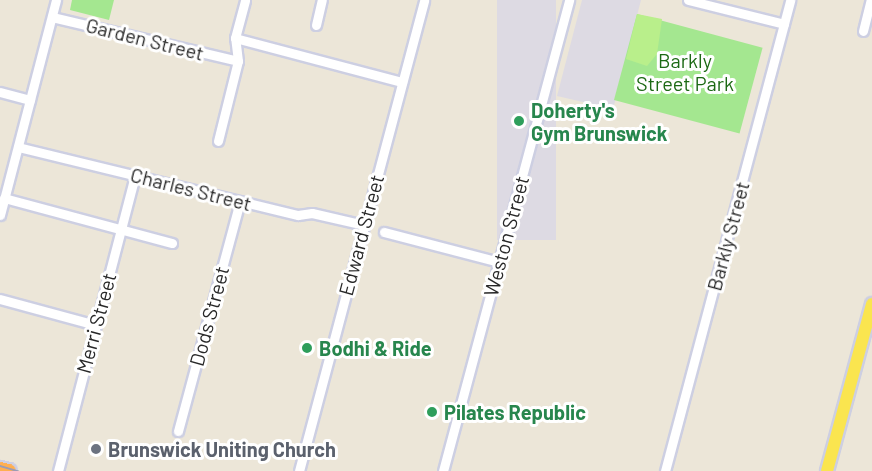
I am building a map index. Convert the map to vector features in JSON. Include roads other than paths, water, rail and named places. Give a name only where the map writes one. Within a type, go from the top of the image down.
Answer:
[{"type":"highway","points":[[0,469],[9,471]]},
{"type":"main road","points":[[826,471],[872,304]]},
{"type":"street","points":[[0,215],[56,0]]},
{"type":"street","points":[[218,141],[238,61],[235,38],[244,0]]},
{"type":"street","points":[[316,25],[322,0]]},
{"type":"street","name":"Edward Street","points":[[299,471],[424,0]]},
{"type":"street","name":"Weston Street","points":[[443,471],[569,0]]},
{"type":"street","points":[[688,0],[784,24]]},
{"type":"street","name":"Barkly Street","points":[[665,471],[790,0]]},
{"type":"street","points":[[863,31],[871,0]]},
{"type":"street","name":"Garden Street","points":[[52,16],[238,61]]},
{"type":"street","points":[[235,38],[402,82]]},
{"type":"street","points":[[0,92],[30,100]]},
{"type":"street","name":"Charles Street","points":[[18,147],[240,201],[364,225]]},
{"type":"street","name":"Merri Street","points":[[58,471],[135,175]]},
{"type":"street","points":[[4,198],[171,243]]},
{"type":"street","name":"Dods Street","points":[[178,431],[240,201]]},
{"type":"street","points":[[384,232],[499,262]]},
{"type":"street","points":[[0,299],[96,325]]},
{"type":"tram line","points":[[0,466],[18,471]]},
{"type":"place","name":"Doherty's Gym Brunswick","points":[[519,121]]},
{"type":"place","name":"Bodhi & Ride","points":[[307,348]]},
{"type":"place","name":"Pilates Republic","points":[[432,412]]},
{"type":"place","name":"Brunswick Uniting Church","points":[[96,449]]},
{"type":"park label","name":"Barkly Street Park","points":[[685,72]]}]
